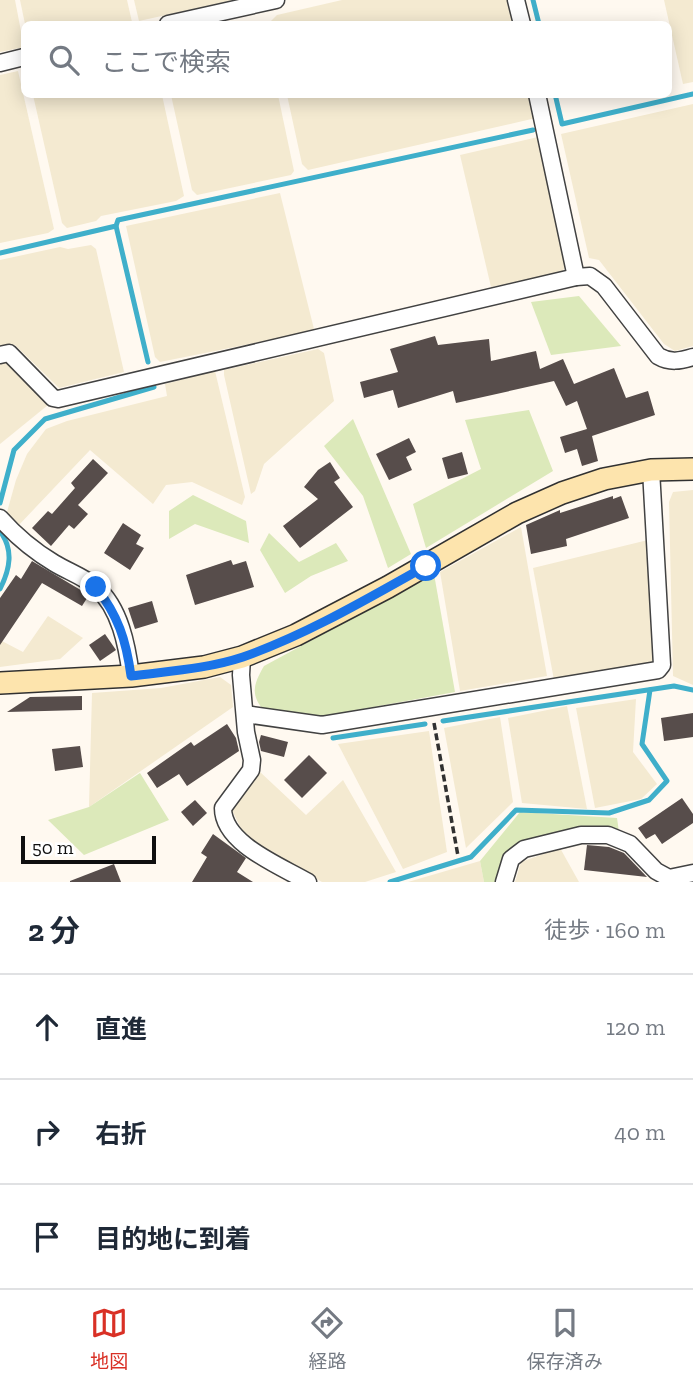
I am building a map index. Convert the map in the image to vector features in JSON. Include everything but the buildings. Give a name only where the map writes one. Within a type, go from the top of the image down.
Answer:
[{"type":"street","points":[[182,21],[276,0]]},
{"type":"street","points":[[516,0],[521,21]]},
{"type":"street","points":[[0,63],[21,58]]},
{"type":"street","points":[[538,98],[576,276]]},
{"type":"street","points":[[0,355],[9,353],[53,398],[58,399],[576,276],[590,276],[604,286],[658,356],[667,361],[693,358]]},
{"type":"street","points":[[1,686],[131,676],[204,667],[242,657],[296,635],[388,587],[517,513],[562,493],[651,470],[693,469]]},
{"type":"street","points":[[245,714],[322,725],[658,670],[662,665],[651,470]]},
{"type":"street","points":[[0,518],[51,562],[96,587],[112,609],[121,629],[131,676]]},
{"type":"street","points":[[242,657],[241,675],[251,770],[223,808],[223,816],[228,827],[243,845],[308,882]]},
{"type":"street","points":[[504,882],[511,859],[524,849],[581,835],[608,835],[630,844],[656,870],[669,878],[693,873]]},
{"type":"path","points":[[431,707],[458,856]]},
{"type":"shaded area","points":[[0,0],[15,0],[21,48],[0,52]]},
{"type":"shaded area","points":[[20,0],[127,0],[132,21],[24,21]]},
{"type":"shaded area","points":[[134,0],[234,0],[139,21]]},
{"type":"shaded area","points":[[342,0],[510,0],[514,21],[271,21],[277,15]]},
{"type":"shaded area","points":[[664,0],[693,0],[693,82],[683,84],[672,35],[672,21],[669,21]]},
{"type":"shaded area","points":[[18,71],[21,98],[24,98],[54,229],[48,233],[0,243],[0,75]]},
{"type":"shaded area","points":[[34,98],[163,98],[184,196],[176,201],[101,216],[96,221],[67,228],[62,223]]},
{"type":"shaded area","points":[[172,98],[279,98],[294,171],[291,175],[197,195],[192,190]]},
{"type":"shaded area","points":[[288,98],[532,98],[536,118],[308,170],[302,164]]},
{"type":"shaded area","points":[[693,104],[693,346],[675,351],[664,344],[599,260],[589,258],[561,134]]},
{"type":"shaded area","points":[[538,137],[566,266],[561,273],[491,287],[460,155]]},
{"type":"shaded area","points":[[280,193],[314,329],[160,362],[155,357],[126,226]]},
{"type":"shaded area","points":[[91,245],[96,249],[124,372],[59,388],[15,345],[0,348],[0,260],[60,247],[68,249]]},
{"type":"shaded area","points":[[318,349],[324,353],[334,401],[264,464],[255,491],[251,494],[224,370]]},
{"type":"shaded area","points":[[8,359],[48,405],[0,444],[0,364]]},
{"type":"shaded area","points":[[215,371],[245,497],[242,505],[192,482],[166,485],[153,504],[90,450],[17,527],[7,512],[16,480],[27,454],[46,429],[67,421],[167,396],[165,384]]},
{"type":"shaded area","points":[[693,490],[693,685],[673,676],[669,502],[673,492]]},
{"type":"shaded area","points":[[521,527],[547,676],[460,691],[440,572]]},
{"type":"shaded area","points":[[648,540],[655,655],[651,663],[554,680],[533,568]]},
{"type":"shaded area","points":[[48,616],[83,638],[60,659],[0,667],[0,640],[23,652]]},
{"type":"shaded area","points":[[220,677],[231,685],[233,707],[89,807],[92,693],[161,688]]},
{"type":"shaded area","points":[[636,699],[633,752],[657,784],[641,799],[595,808],[576,708]]},
{"type":"shaded area","points":[[567,706],[587,809],[522,803],[508,718]]},
{"type":"shaded area","points":[[500,717],[513,802],[466,848],[444,728]]},
{"type":"shaded area","points":[[429,731],[447,852],[403,869],[338,744]]},
{"type":"shaded area","points":[[259,771],[306,815],[343,780],[396,872],[365,882],[322,882],[245,837],[231,808]]},
{"type":"shaded area","points":[[560,848],[579,882],[515,882],[521,862]]},
{"type":"shaded area","points":[[480,861],[484,882],[408,882]]},
{"type":"green space","points":[[579,296],[621,346],[551,355],[531,302]]},
{"type":"green space","points":[[529,410],[553,471],[426,548],[413,504],[481,469],[465,420]]},
{"type":"green space","points":[[353,419],[411,554],[388,568],[363,496],[324,446]]},
{"type":"green space","points":[[193,495],[246,521],[249,543],[195,524],[169,539],[169,511]]},
{"type":"green space","points":[[269,533],[299,562],[336,543],[348,561],[311,576],[285,593],[260,550]]},
{"type":"green space","points":[[434,574],[455,692],[314,718],[265,712],[260,706],[255,690],[264,666]]},
{"type":"green space","points":[[140,773],[169,820],[84,855],[48,820],[89,807]]},
{"type":"green space","points":[[520,812],[617,818],[619,832],[521,842],[498,882],[484,882],[480,861]]},
{"type":"waterway","points":[[533,0],[538,21]]},
{"type":"waterway","points":[[556,98],[562,124],[693,94]]},
{"type":"waterway","points":[[0,253],[116,226],[118,220],[533,130]]},
{"type":"waterway","points":[[116,226],[148,362]]},
{"type":"waterway","points":[[0,503],[14,450],[45,419],[154,387]]},
{"type":"waterway","points":[[0,531],[9,552],[6,574],[0,589]]},
{"type":"waterway","points":[[443,721],[674,686],[693,690]]},
{"type":"waterway","points":[[390,882],[471,857],[516,810],[609,813],[649,800],[667,781],[642,744],[650,690]]},
{"type":"waterway","points":[[333,738],[425,724]]},
{"type":"route","points":[[96,587],[112,609],[121,629],[131,676],[204,667],[242,657],[296,635],[426,566]]}]
